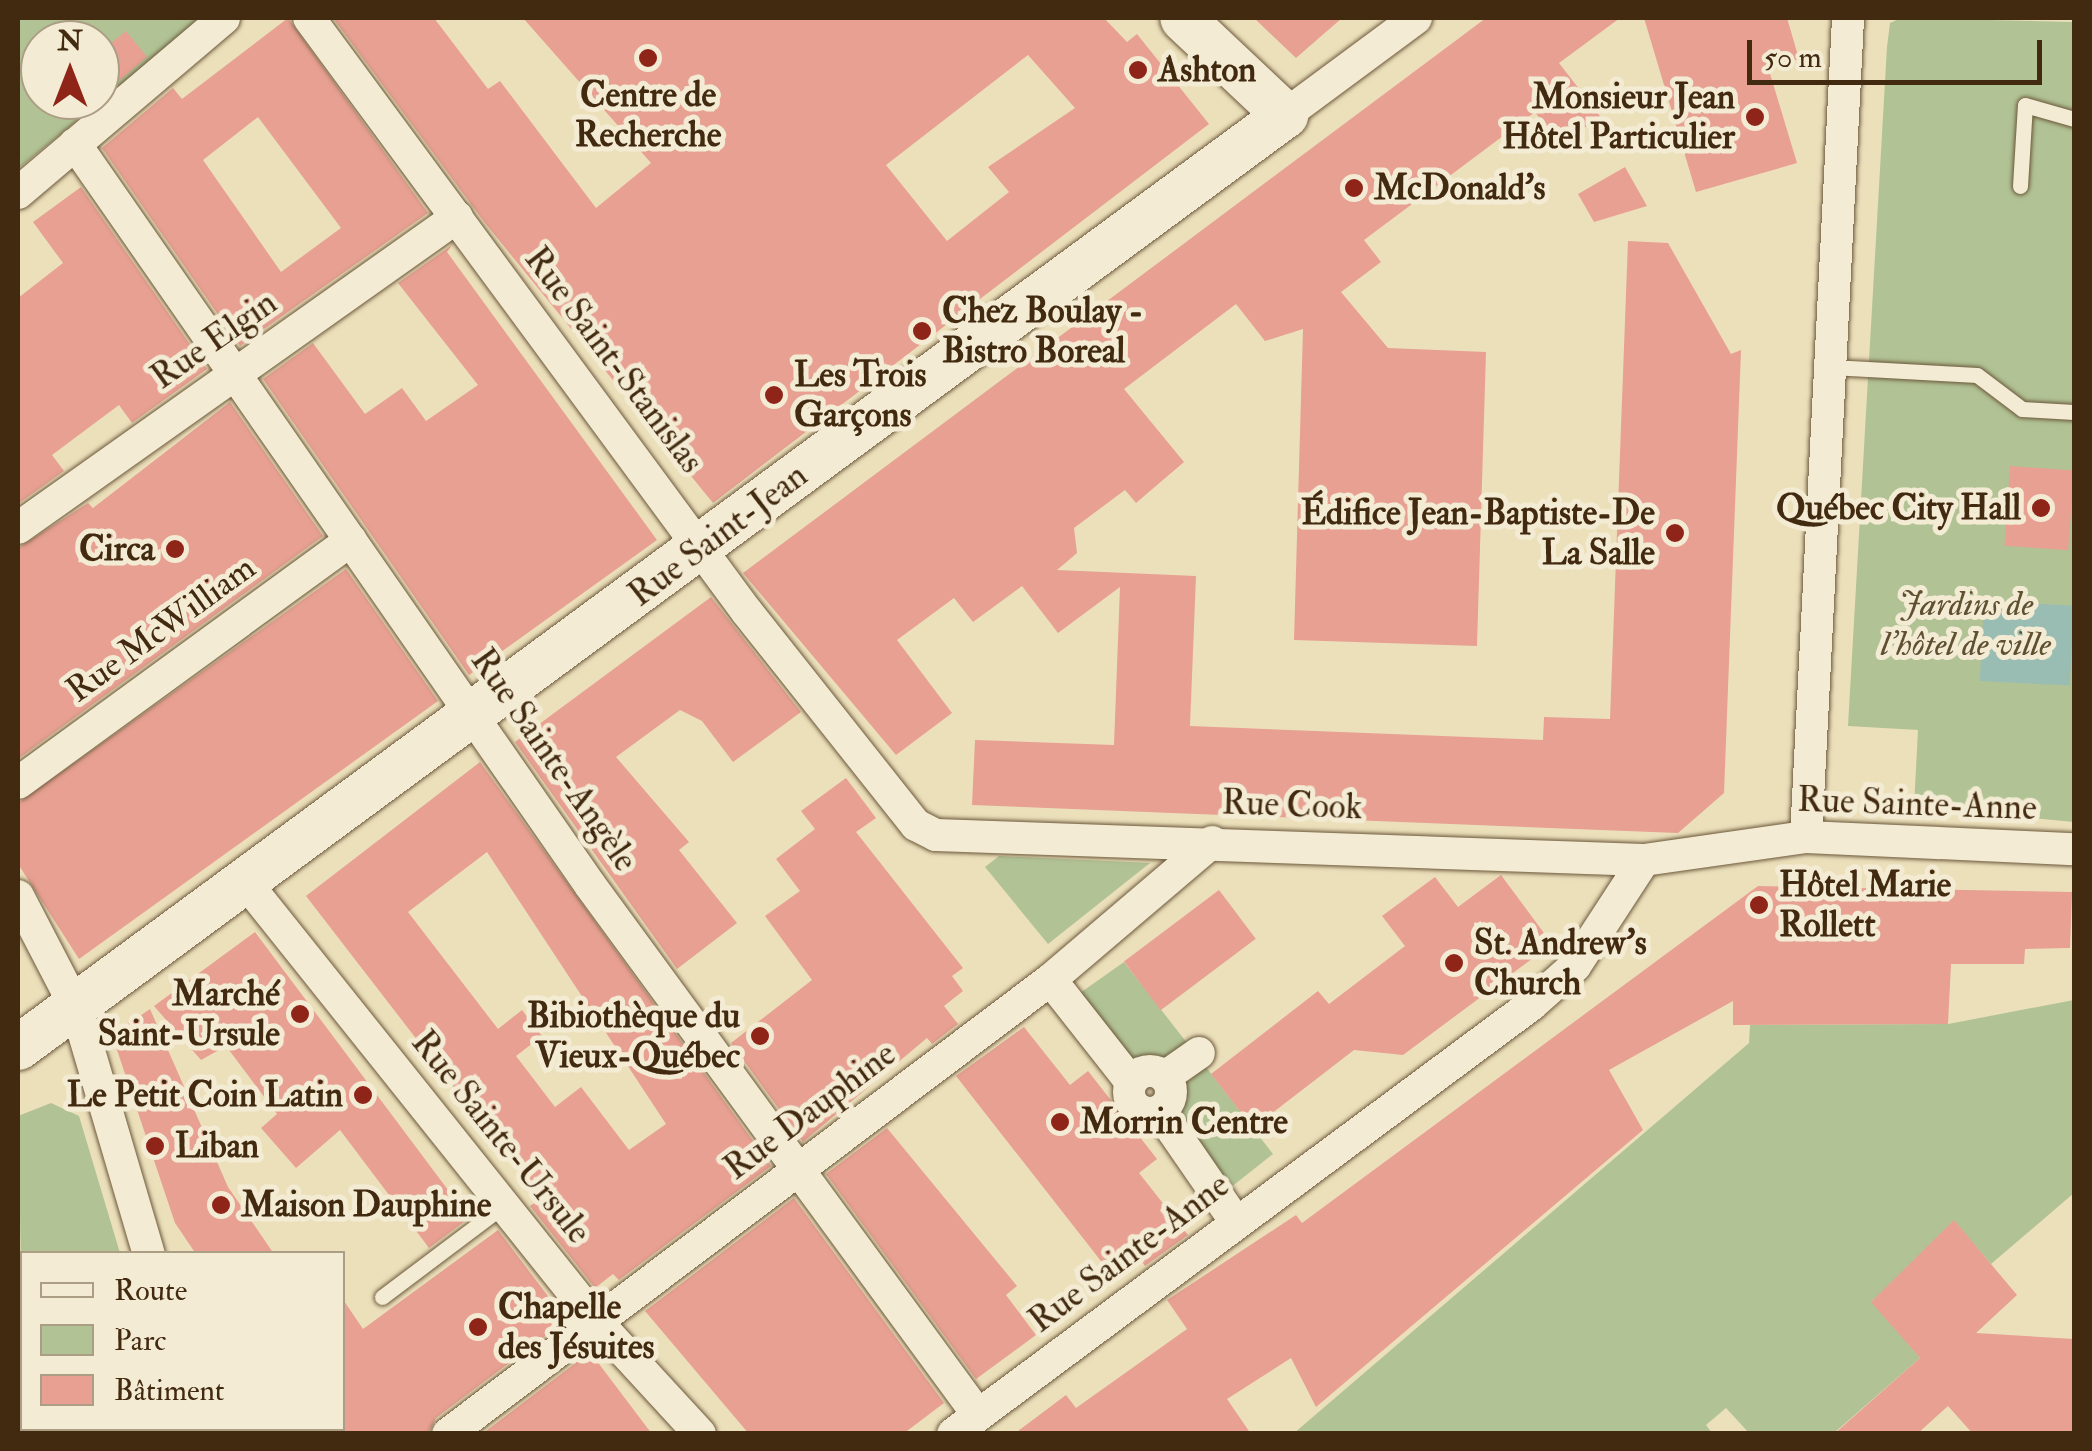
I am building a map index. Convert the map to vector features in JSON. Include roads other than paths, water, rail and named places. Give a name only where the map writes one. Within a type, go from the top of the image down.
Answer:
[{"type":"street","points":[[18,192],[224,18]]},
{"type":"street","name":"Rue Saint-Stanislas","points":[[310,18],[916,825],[936,835]]},
{"type":"street","points":[[1182,18],[1285,115]]},
{"type":"street","name":"Rue Saint-Jean","points":[[18,1047],[77,1010],[1416,18]]},
{"type":"street","points":[[1806,836],[1848,18]]},
{"type":"street","name":"Rue Sainte-Angèle","points":[[75,144],[474,716],[800,1168],[965,1424]]},
{"type":"street","name":"Rue Elgin","points":[[18,528],[457,216]]},
{"type":"street","name":"Rue McWilliam","points":[[18,783],[352,540]]},
{"type":"street","name":"Rue Cook","points":[[936,835],[1644,860]]},
{"type":"street","name":"Rue Sainte-Anne","points":[[965,1424],[1576,966],[1644,860],[1806,836],[2074,850]]},
{"type":"street","name":"Rue Dauphine","points":[[448,1434],[1050,980],[1212,842]]},
{"type":"street","name":"Rue Sainte-Ursule","points":[[247,884],[597,1322],[700,1434]]},
{"type":"street","points":[[18,896],[77,1010],[148,1251]]},
{"type":"street","points":[[1061,993],[1131,1082],[1134,1107],[1160,1112],[1236,1222]]},
{"type":"street","points":[[1166,1076],[1199,1053]]},
{"type":"street","points":[[1131,1082],[1154,1070],[1166,1076]]},
{"type":"street","points":[[1160,1112],[1170,1103],[1166,1076]]},
{"type":"lane","points":[[2020,186],[2025,105],[2074,118]]},
{"type":"lane","points":[[1830,367],[1977,375],[2022,409],[2074,412]]},
{"type":"lane","points":[[382,1297],[504,1205]]},
{"type":"water","points":[[1984,601],[2074,606],[2070,686],[1980,681]]},
{"type":"place","name":"Centre de Recherche","points":[[648,58]]},
{"type":"place","name":"Ashton","points":[[1138,70]]},
{"type":"place","name":"Monsieur Jean Hôtel Particulier","points":[[1755,117]]},
{"type":"place","name":"McDonald's","points":[[1354,188]]},
{"type":"place","name":"Chez Boulay - Bistro Boreal","points":[[922,331]]},
{"type":"place","name":"Les Trois Garçons","points":[[774,395]]},
{"type":"place","name":"Québec City Hall","points":[[2041,508]]},
{"type":"place","name":"Édifice Jean-Baptiste-De La Salle","points":[[1675,533]]},
{"type":"place","name":"Circa","points":[[175,549]]},
{"type":"place","name":"Hôtel Marie Rollett","points":[[1759,905]]},
{"type":"place","name":"St. Andrew's Church","points":[[1454,963]]},
{"type":"place","name":"Marché Saint-Ursule","points":[[300,1014]]},
{"type":"place","name":"Bibiothèque du Vieux-Québec","points":[[760,1036]]},
{"type":"place","name":"Le Petit Coin Latin","points":[[363,1095]]},
{"type":"place","name":"Morrin Centre","points":[[1060,1122]]},
{"type":"place","name":"Liban","points":[[155,1146]]},
{"type":"place","name":"Maison Dauphine","points":[[221,1205]]},
{"type":"place","name":"Chapelle des Jésuites","points":[[478,1327]]},
{"type":"park label","name":"Jardins de l'hôtel de ville","points":[[1966,624]]}]
